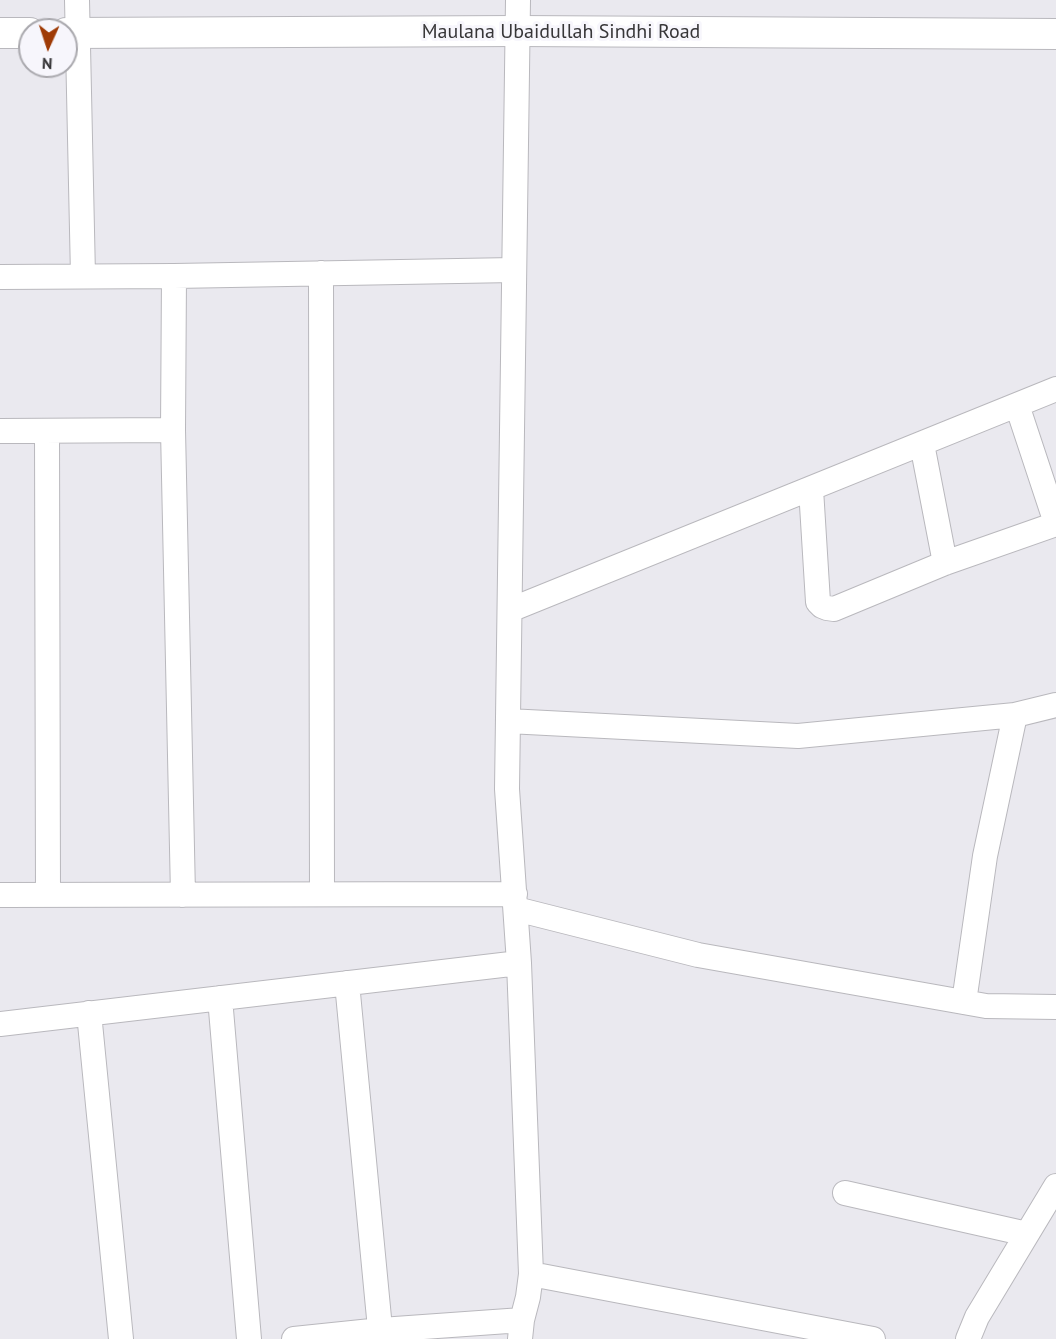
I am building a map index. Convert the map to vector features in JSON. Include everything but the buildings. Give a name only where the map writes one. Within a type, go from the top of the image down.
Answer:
[{"type":"main road","name":"Maulana Ubaidullah Sindhi Road","points":[[78,32],[518,31],[1056,34]]},
{"type":"main road","points":[[0,33],[18,33]]},
{"type":"street","points":[[75,18],[78,0]]},
{"type":"street","points":[[294,1339],[521,1329],[528,1297],[531,1274],[519,963],[507,789],[518,0]]},
{"type":"street","points":[[74,78],[83,276]]},
{"type":"street","points":[[0,277],[514,270]]},
{"type":"street","points":[[321,273],[322,894]]},
{"type":"street","points":[[174,276],[173,430],[183,895]]},
{"type":"street","points":[[510,610],[1056,390]]},
{"type":"street","points":[[811,489],[818,602],[822,606],[834,609],[945,563],[1056,524],[1017,405]]},
{"type":"street","points":[[0,431],[173,430]]},
{"type":"street","points":[[47,431],[48,895]]},
{"type":"street","points":[[922,444],[945,563]]},
{"type":"street","points":[[508,721],[798,736],[1015,715],[1056,705]]},
{"type":"street","points":[[964,1002],[986,856],[1015,715]]},
{"type":"street","points":[[0,895],[322,894],[515,901],[698,955],[986,1006],[1056,1007]]},
{"type":"street","points":[[0,1024],[519,963]]},
{"type":"street","points":[[347,983],[381,1335]]},
{"type":"street","points":[[220,998],[249,1339]]},
{"type":"street","points":[[89,1013],[121,1339]]},
{"type":"street","points":[[971,1338],[977,1317],[1056,1186]]},
{"type":"street","points":[[845,1193],[1027,1234]]},
{"type":"street","points":[[531,1274],[873,1339]]}]
